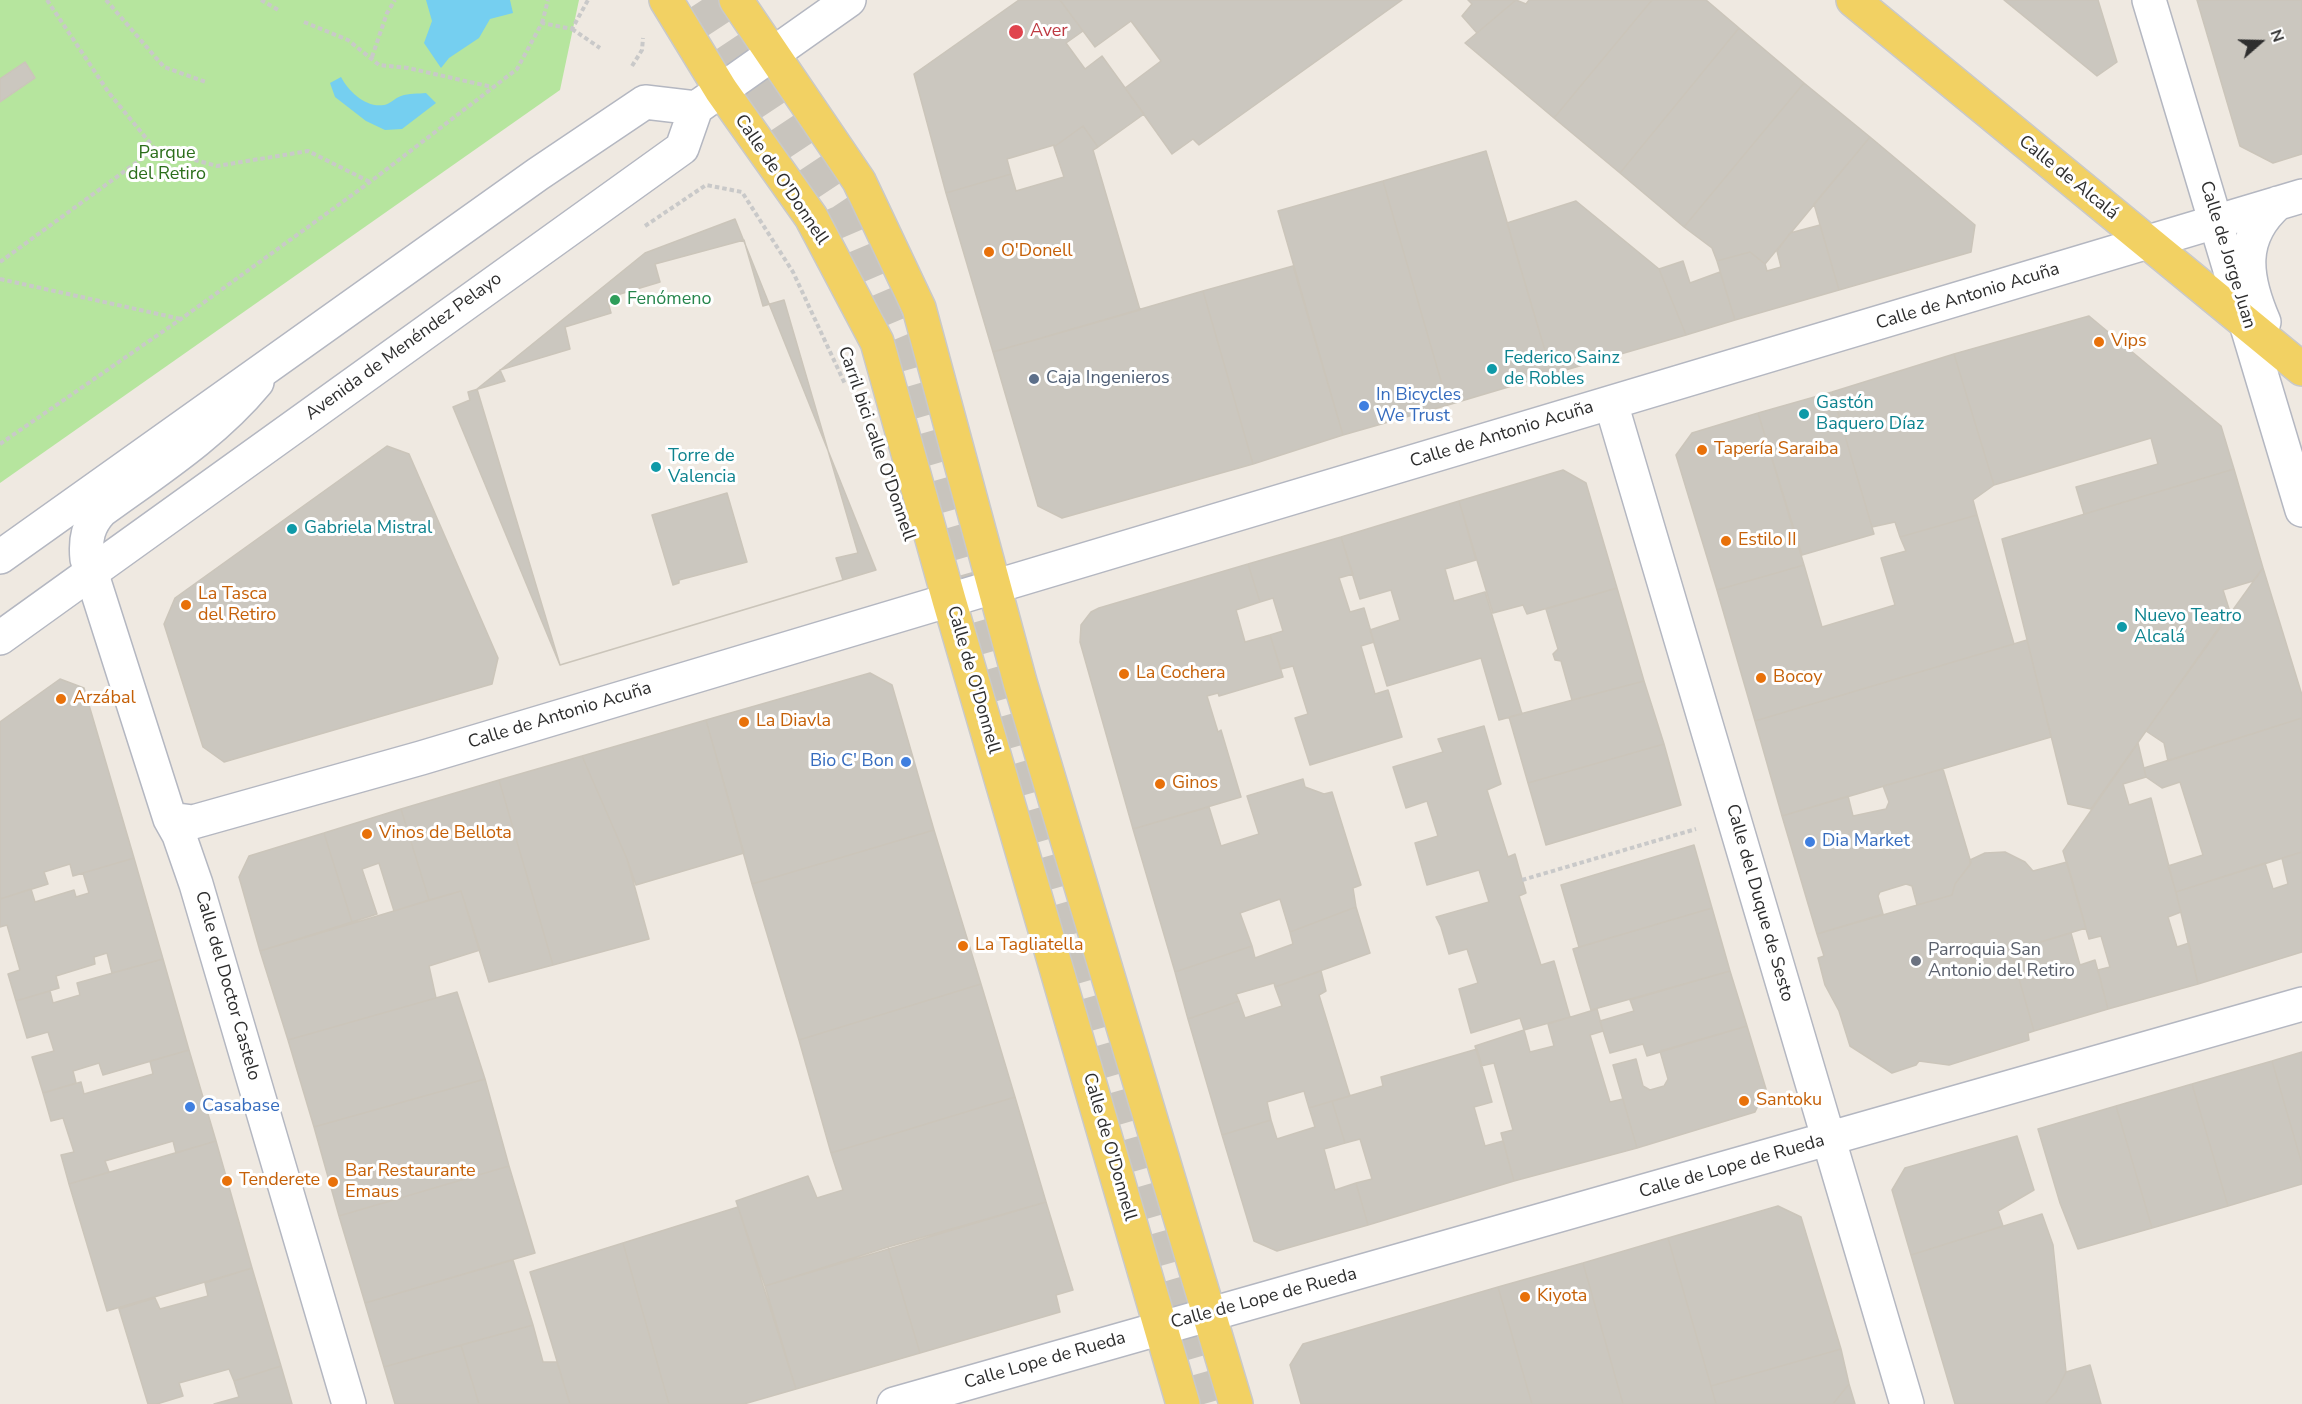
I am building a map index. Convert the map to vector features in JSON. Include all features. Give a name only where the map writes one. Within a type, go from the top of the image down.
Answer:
[{"type":"main road","name":"Calle de O'Donnell","points":[[666,0],[708,99],[811,217],[877,342],[949,600],[1183,1404]]},
{"type":"main road","points":[[736,0],[859,181],[919,308],[994,586],[1236,1404]]},
{"type":"main road","name":"Calle de Alcalá","points":[[1853,0],[2293,362]]},
{"type":"street","points":[[0,556],[268,368],[538,174],[645,102],[708,99],[849,0]]},
{"type":"street","name":"Calle de Jorge Juan","points":[[2149,0],[2302,510]]},
{"type":"street","name":"Avenida de Menéndez Pelayo","points":[[0,638],[682,148],[708,99]]},
{"type":"street","name":"Calle de Antonio Acuña","points":[[170,819],[193,822],[421,758],[2148,243],[2216,220],[2290,200]]},
{"type":"street","name":"Calle de Alcalá","points":[[2290,200],[2266,214],[2256,229],[2249,247],[2249,273],[2254,300],[2261,316],[2293,362]]},
{"type":"street","points":[[93,572],[87,559],[86,542],[92,521],[226,416],[268,368]]},
{"type":"street","name":"Calle del Duque de Sesto","points":[[1611,403],[1907,1404]]},
{"type":"street","name":"Calle del Doctor Castelo","points":[[93,572],[170,819],[196,884],[349,1404]]},
{"type":"street","name":"Calle de Lope de Rueda","points":[[1161,1327],[2302,1004]]},
{"type":"street","name":"Calle Lope de Rueda","points":[[894,1404],[1161,1327]]},
{"type":"path","points":[[47,0],[109,93],[155,148],[217,166],[308,151],[370,182]]},
{"type":"path","points":[[106,0],[164,67],[206,82]]},
{"type":"path","points":[[261,0],[280,11]]},
{"type":"path","points":[[372,57],[395,0]]},
{"type":"path","points":[[0,444],[181,319],[370,182],[517,69],[542,23],[548,0]]},
{"type":"path","points":[[572,29],[588,0]]},
{"type":"path","points":[[304,22],[348,40],[372,57],[379,65],[390,68],[408,68],[492,87]]},
{"type":"path","points":[[542,23],[572,29],[600,48]]},
{"type":"path","points":[[627,71],[642,50],[643,27]]},
{"type":"path","points":[[0,262],[155,148]]},
{"type":"path","name":"Carril bici calle O'Donnell","points":[[639,231],[706,185],[742,192],[793,272],[841,371],[848,393]]},
{"type":"path","points":[[0,279],[181,319]]},
{"type":"path","points":[[1522,880],[1734,817]]},
{"type":"green space","name":"Parque del Retiro","points":[[0,0],[579,0],[560,90],[0,483]]},
{"type":"water","points":[[426,0],[510,0],[513,13],[490,19],[479,38],[449,58],[441,68],[424,43],[432,21]]},
{"type":"water","points":[[341,77],[353,93],[371,104],[384,105],[404,95],[426,93],[436,103],[402,129],[385,130],[366,121],[335,97],[330,83]]},
{"type":"building","points":[[1019,0],[1060,0],[1083,31],[1066,43],[1085,69],[1102,56],[1144,114],[1098,147],[1083,126],[1054,147],[1054,145],[1007,159],[1011,174],[946,193],[914,74]]},
{"type":"building","points":[[1060,0],[1402,0],[1199,145],[1193,139],[1172,154],[1125,88],[1161,61],[1131,21],[1095,47]]},
{"type":"building","points":[[1468,0],[1516,0],[1477,33],[1462,16],[1472,4]]},
{"type":"building","points":[[1516,0],[1526,4],[1529,0],[1652,0],[1554,118],[1465,43]]},
{"type":"building","points":[[1652,0],[1706,0],[1739,28],[1620,173],[1554,118]]},
{"type":"building","points":[[2004,0],[2098,0],[2117,62],[2097,76]]},
{"type":"building","points":[[2197,0],[2302,0],[2302,154],[2273,163],[2240,146]]},
{"type":"building","points":[[1739,28],[1804,83],[1684,227],[1620,173]]},
{"type":"building","points":[[25,62],[35,78],[0,102],[0,79]]},
{"type":"building","points":[[1804,83],[1870,137],[1765,264],[1750,252],[1717,261],[1712,248],[1684,227]]},
{"type":"building","points":[[1083,126],[1098,147],[1093,150],[1140,310],[993,352],[946,193],[1011,174],[1016,191],[1064,177],[1054,147]]},
{"type":"building","points":[[1870,137],[1975,225],[1971,252],[1839,290],[1814,204]]},
{"type":"building","points":[[1486,151],[1552,374],[1448,405],[1383,181]]},
{"type":"building","points":[[1383,181],[1448,405],[1343,435],[1278,211]]},
{"type":"building","points":[[1576,201],[1659,269],[1686,335],[1552,374],[1507,223]]},
{"type":"building","name":"Torre de Valencia","points":[[735,219],[876,570],[560,665],[477,389],[645,253]]},
{"type":"building","points":[[1820,225],[1839,290],[1735,320],[1717,261],[1750,252],[1765,264],[1767,271],[1781,267],[1777,251],[1790,233]]},
{"type":"building","name":"Torre de Valencia","points":[[744,240],[763,306],[784,300],[858,553],[836,558],[843,580],[560,665],[453,407],[470,400],[468,392],[505,381],[500,370],[570,349],[565,327],[611,313],[607,298],[660,282],[655,264]],"holes":[[[727,493],[747,562],[679,580],[679,583],[673,585],[652,515]]]},
{"type":"building","points":[[1683,261],[1690,283],[1720,272],[1735,320],[1686,335],[1659,269]]},
{"type":"building","points":[[1293,266],[1343,435],[1253,464],[1203,291]]},
{"type":"building","points":[[1203,291],[1253,464],[1062,518],[1038,506],[993,352]]},
{"type":"building","points":[[2089,316],[2221,426],[2234,469],[2084,514],[2076,487],[2158,464],[2151,438],[1994,485],[1954,354]]},
{"type":"building","points":[[1954,354],[1994,485],[1973,500],[1977,515],[1900,537],[1895,522],[1872,527],[1832,392]]},
{"type":"building","points":[[1832,392],[1874,534],[1802,555],[1758,413]]},
{"type":"building","points":[[1758,413],[1804,565],[1717,590],[1676,455],[1692,433]]},
{"type":"building","points":[[387,446],[409,454],[498,658],[492,684],[224,762],[203,747],[164,624],[175,598]]},
{"type":"building","name":"Nuevo Teatro Alcalá","points":[[2234,469],[2263,568],[2253,581],[2223,590],[2230,612],[2091,809],[2068,804],[2002,539]]},
{"type":"building","points":[[1563,470],[1586,483],[1617,588],[1527,614],[1523,605],[1493,613],[1459,501]]},
{"type":"building","points":[[1459,501],[1476,560],[1445,569],[1454,601],[1485,592],[1522,714],[1499,720],[1481,658],[1387,686],[1370,630],[1400,620],[1391,590],[1360,599],[1341,537]]},
{"type":"building","points":[[1977,515],[2014,644],[1755,721],[1717,590],[1804,565],[1822,627],[1895,605],[1881,558],[1906,551],[1900,537]]},
{"type":"building","points":[[1341,537],[1353,574],[1339,578],[1350,612],[1364,608],[1374,642],[1361,646],[1375,694],[1388,690],[1402,737],[1310,765],[1295,718],[1308,714],[1293,666],[1281,669],[1270,635],[1283,631],[1273,598],[1260,602],[1248,564]]},
{"type":"building","points":[[1248,564],[1260,602],[1236,610],[1245,642],[1270,635],[1283,677],[1219,696],[1218,693],[1207,696],[1218,732],[1221,730],[1241,797],[1133,829],[1080,642],[1081,625],[1091,612],[1099,608]]},
{"type":"building","points":[[2263,568],[2302,695],[2302,718],[2168,761],[2164,743],[2146,731]]},
{"type":"building","points":[[1617,588],[1644,681],[1572,700],[1561,661],[1555,660],[1553,654],[1558,649],[1546,609]]},
{"type":"building","points":[[2027,640],[2051,737],[1782,816],[1755,721]]},
{"type":"building","points":[[870,673],[892,685],[934,830],[752,884],[706,720]]},
{"type":"building","points":[[60,679],[84,688],[134,858],[73,876],[70,864],[44,872],[48,884],[0,899],[0,722]]},
{"type":"building","points":[[1644,681],[1664,744],[1528,783],[1509,717]]},
{"type":"building","points":[[2302,718],[2302,852],[2176,892],[2168,866],[2203,855],[2180,782],[2162,788],[2146,777],[2144,768]]},
{"type":"building","points":[[706,720],[744,853],[636,885],[582,756]]},
{"type":"building","points":[[1484,726],[1501,784],[1487,790],[1508,857],[1515,854],[1526,893],[1519,896],[1541,965],[1554,961],[1570,1017],[1524,1030],[1520,1018],[1471,1033],[1459,989],[1478,983],[1467,949],[1449,954],[1436,917],[1489,902],[1479,870],[1427,885],[1415,843],[1438,836],[1427,801],[1406,808],[1393,767],[1443,752],[1438,739]]},
{"type":"building","points":[[2138,743],[2146,777],[2123,784],[2129,805],[2151,798],[2181,912],[2168,917],[2177,947],[2189,943],[2198,984],[2108,1009],[2098,970],[2110,967],[2101,936],[2089,939],[2063,851]]},
{"type":"building","points":[[1664,744],[1681,805],[1546,845],[1528,783]]},
{"type":"building","points":[[582,756],[627,859],[649,939],[553,965],[499,780]]},
{"type":"building","points":[[1943,769],[1971,863],[1955,884],[1952,895],[1917,905],[1912,886],[1906,884],[1880,892],[1878,896],[1883,914],[1817,934],[1782,816],[1848,796],[1853,816],[1886,809],[1889,802],[1883,786]]},
{"type":"building","points":[[1303,779],[1305,787],[1324,794],[1332,792],[1361,885],[1353,888],[1356,907],[1290,932],[1280,899],[1240,913],[1252,946],[1175,972],[1133,829],[1209,807],[1221,846],[1259,834],[1247,796]]},
{"type":"building","points":[[499,780],[553,965],[489,982],[461,891],[429,900],[401,809]]},
{"type":"building","points":[[401,809],[429,900],[394,911],[379,863],[362,869],[377,914],[352,922],[324,833]]},
{"type":"building","points":[[934,830],[981,984],[799,1040],[752,884]]},
{"type":"building","points":[[324,833],[352,922],[260,951],[239,877],[249,856]]},
{"type":"building","points":[[1694,845],[1712,908],[1579,947],[1561,885]]},
{"type":"building","name":"Parroquia San Antonio del Retiro","points":[[2005,852],[2025,862],[2033,871],[2067,862],[2086,928],[2011,951],[2034,1031],[2028,1033],[2029,1040],[1949,1065],[1919,1061],[1916,1065],[1892,1073],[1850,1046],[1839,1011],[1825,985],[1818,958],[1824,956],[1817,934],[1952,895],[1955,884],[1970,865],[1970,860],[1985,853]]},
{"type":"building","points":[[2302,852],[2302,952],[2198,984],[2176,892],[2265,863],[2273,889],[2288,884],[2282,858]]},
{"type":"building","points":[[134,858],[163,959],[112,973],[107,953],[94,957],[95,964],[56,976],[59,988],[16,1001],[8,974],[20,970],[7,925],[0,927],[0,899],[31,889],[35,902],[74,890],[76,897],[89,893],[83,873]]},
{"type":"building","points":[[461,891],[480,950],[429,966],[436,998],[288,1040],[260,951]]},
{"type":"building","points":[[1356,907],[1370,953],[1275,987],[1274,983],[1236,994],[1239,1001],[1188,1019],[1175,972],[1252,946],[1255,958],[1293,944],[1290,932]]},
{"type":"building","points":[[1712,908],[1730,971],[1591,1010],[1573,949]]},
{"type":"building","points":[[2071,933],[2080,965],[2095,960],[2108,1009],[2034,1031],[2011,951]]},
{"type":"building","points":[[163,959],[189,1050],[103,1075],[99,1063],[73,1071],[76,1083],[43,1093],[32,1057],[54,1051],[48,1032],[27,1038],[16,1001],[50,991],[53,1003],[80,995],[77,983]]},
{"type":"building","points":[[1321,971],[1326,991],[1319,995],[1350,1096],[1309,1108],[1304,1091],[1267,1102],[1271,1120],[1222,1135],[1188,1019],[1239,1001],[1245,1018],[1282,1006],[1275,987]]},
{"type":"building","points":[[1730,971],[1747,1026],[1647,1056],[1643,1044],[1610,1053],[1600,1021],[1634,1011],[1630,1000]]},
{"type":"building","points":[[981,984],[1015,1097],[831,1153],[799,1040]]},
{"type":"building","points":[[457,992],[485,1079],[314,1127],[288,1040]]},
{"type":"building","points":[[1597,1009],[1603,1031],[1590,1035],[1610,1102],[1623,1099],[1637,1148],[1514,1181],[1501,1133],[1513,1130],[1494,1063],[1481,1066],[1475,1046],[1524,1030],[1530,1052],[1554,1046],[1548,1024]]},
{"type":"building","points":[[1747,1026],[1766,1089],[1755,1112],[1637,1148],[1613,1065],[1636,1059],[1643,1086],[1650,1090],[1664,1086],[1668,1079],[1660,1051]]},
{"type":"building","points":[[1477,1049],[1492,1102],[1474,1107],[1485,1146],[1503,1141],[1514,1181],[1368,1225],[1356,1183],[1372,1179],[1360,1139],[1345,1143],[1332,1101],[1383,1086],[1381,1077]]},
{"type":"building","points":[[189,1050],[216,1141],[176,1153],[173,1141],[105,1161],[109,1172],[69,1184],[61,1155],[74,1152],[63,1118],[51,1121],[43,1093],[81,1082],[84,1094],[153,1074],[150,1061]]},
{"type":"building","points":[[2302,1052],[2302,1164],[2272,1061]]},
{"type":"building","points":[[2272,1061],[2302,1164],[2302,1184],[2228,1206],[2192,1084]]},
{"type":"building","points":[[485,1079],[509,1166],[339,1216],[314,1127]]},
{"type":"building","points":[[2192,1084],[2228,1206],[2152,1228],[2116,1106]]},
{"type":"building","points":[[1015,1097],[1046,1202],[765,1286],[736,1201],[808,1176],[817,1198],[843,1190],[831,1153]]},
{"type":"building","points":[[1332,1101],[1345,1143],[1324,1149],[1335,1190],[1356,1183],[1368,1225],[1277,1251],[1254,1241],[1222,1135],[1271,1120],[1277,1139],[1315,1127],[1309,1108]]},
{"type":"building","points":[[2116,1106],[2152,1228],[2078,1249],[2060,1203],[2038,1129]]},
{"type":"building","points":[[2017,1136],[2034,1190],[1998,1211],[2003,1226],[1911,1255],[1892,1190],[1905,1168]]},
{"type":"building","points":[[216,1141],[252,1268],[107,1311],[69,1184]]},
{"type":"building","points":[[509,1166],[535,1253],[365,1303],[339,1216]]},
{"type":"building","points":[[1046,1202],[1073,1290],[1056,1295],[1060,1312],[920,1353],[888,1247]]},
{"type":"building","points":[[1778,1206],[1801,1217],[1841,1349],[1711,1386],[1668,1238]]},
{"type":"building","points":[[738,1207],[796,1389],[744,1404],[669,1404],[623,1243]]},
{"type":"building","points":[[2042,1214],[2053,1245],[2066,1372],[2056,1392],[2045,1404],[1955,1404],[1911,1255]]},
{"type":"building","points":[[1668,1238],[1716,1404],[1623,1404],[1583,1263]]},
{"type":"building","points":[[623,1243],[669,1404],[570,1404],[530,1272]]},
{"type":"building","points":[[888,1247],[920,1353],[796,1389],[765,1286]]},
{"type":"building","points":[[513,1260],[533,1325],[384,1367],[365,1303]]},
{"type":"building","points":[[1583,1263],[1623,1404],[1532,1404],[1498,1287]]},
{"type":"building","points":[[252,1268],[281,1366],[234,1381],[229,1369],[179,1383],[183,1396],[157,1404],[148,1404],[119,1309],[155,1298],[160,1309],[208,1296],[205,1283]]},
{"type":"building","points":[[1498,1287],[1532,1404],[1301,1404],[1290,1365],[1303,1344]]},
{"type":"building","points":[[533,1325],[543,1362],[557,1362],[570,1404],[479,1404],[461,1345]]},
{"type":"building","points":[[461,1345],[479,1404],[395,1404],[384,1367]]},
{"type":"building","points":[[1841,1349],[1849,1384],[1833,1404],[1716,1404],[1711,1386]]},
{"type":"building","points":[[2090,1365],[2101,1404],[2045,1404],[2056,1392],[2066,1372]]},
{"type":"building","points":[[281,1366],[292,1404],[214,1404],[239,1397],[234,1381]]},
{"type":"building","points":[[1849,1384],[1855,1404],[1833,1404]]},
{"type":"tunnel","points":[[702,0],[838,205],[903,358],[1204,1404]]},
{"type":"place","name":"Aver","points":[[1016,32]]},
{"type":"place","name":"O'Donell","points":[[989,252]]},
{"type":"place","name":"Fenómeno","points":[[615,300]]},
{"type":"place","name":"Vips","points":[[2099,342]]},
{"type":"place","name":"Federico Sainz de Robles","points":[[1492,369]]},
{"type":"place","name":"Caja Ingenieros","points":[[1034,379]]},
{"type":"place","name":"In Bicycles We Trust","points":[[1364,406]]},
{"type":"place","name":"Gastón Baquero Díaz","points":[[1804,414]]},
{"type":"place","name":"Tapería Saraiba","points":[[1702,450]]},
{"type":"place","name":"Torre de Valencia","points":[[656,467]]},
{"type":"place","name":"Gabriela Mistral","points":[[292,529]]},
{"type":"place","name":"Estilo II","points":[[1726,541]]},
{"type":"place","name":"La Tasca del Retiro","points":[[186,605]]},
{"type":"place","name":"Nuevo Teatro Alcalá","points":[[2122,627]]},
{"type":"place","name":"La Cochera","points":[[1124,674]]},
{"type":"place","name":"Bocoy","points":[[1761,678]]},
{"type":"place","name":"Arzábal","points":[[61,699]]},
{"type":"place","name":"La Diavla","points":[[744,722]]},
{"type":"place","name":"Bio C' Bon","points":[[906,762]]},
{"type":"place","name":"Ginos","points":[[1160,784]]},
{"type":"place","name":"Vinos de Bellota","points":[[367,834]]},
{"type":"place","name":"Dia Market","points":[[1810,842]]},
{"type":"place","name":"La Tagliatella","points":[[963,946]]},
{"type":"place","name":"Parroquia San Antonio del Retiro","points":[[1916,961]]},
{"type":"place","name":"Santoku","points":[[1744,1101]]},
{"type":"place","name":"Casabase","points":[[190,1107]]},
{"type":"place","name":"Tenderete","points":[[227,1181]]},
{"type":"place","name":"Bar Restaurante Emaus","points":[[333,1182]]},
{"type":"place","name":"Kiyota","points":[[1525,1297]]}]
